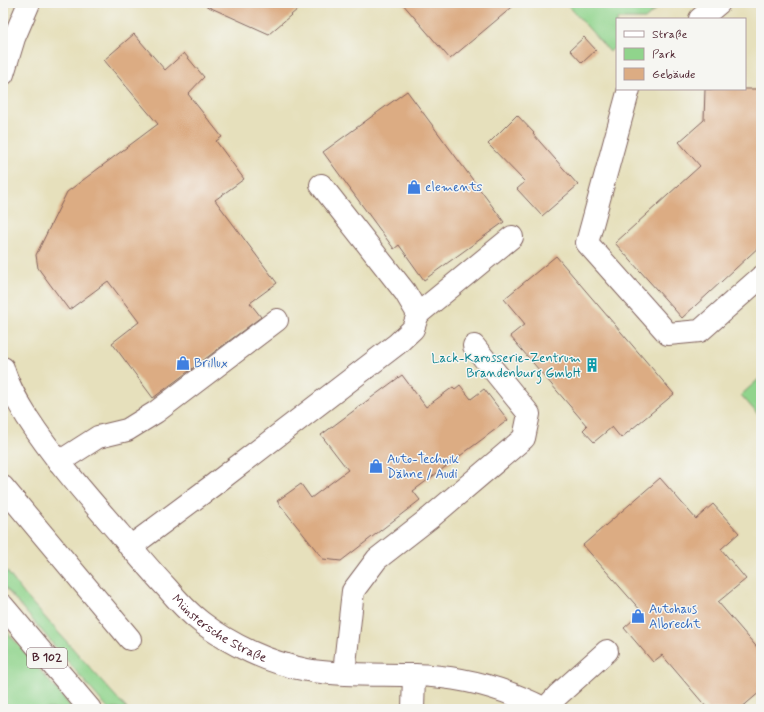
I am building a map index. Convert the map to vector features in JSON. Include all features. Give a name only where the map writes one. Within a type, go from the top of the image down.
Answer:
[{"type":"street","points":[[3,74],[14,38],[29,3]]},
{"type":"street","points":[[701,18],[719,3]]},
{"type":"street","points":[[629,90],[587,243],[668,334],[700,331],[761,277]]},
{"type":"street","points":[[321,185],[405,292],[418,314]]},
{"type":"street","points":[[130,547],[397,344],[413,329],[418,314],[512,238]]},
{"type":"street","points":[[59,462],[98,437],[127,430],[156,412],[277,320]]},
{"type":"street","points":[[344,673],[353,590],[377,559],[431,517],[524,438],[530,414],[474,346]]},
{"type":"street","name":"Münstersche Straße","points":[[5,380],[42,440],[130,547],[200,622],[226,638],[245,649],[277,662],[307,670],[344,673],[414,675],[467,680],[494,687],[545,709]]},
{"type":"street","points":[[3,487],[130,639]]},
{"type":"street","name":"B 102","points":[[3,606],[90,709]]},
{"type":"street","points":[[545,709],[558,695],[607,651]]},
{"type":"street","points":[[413,709],[414,675]]},
{"type":"green space","points":[[566,3],[663,3],[646,18],[616,18],[616,46],[610,52]]},
{"type":"green space","points":[[761,377],[761,418],[741,395]]},
{"type":"green space","points":[[3,566],[24,594],[127,709],[108,709],[3,585]]},
{"type":"green space","points":[[3,627],[73,709],[3,709]]},
{"type":"building","points":[[200,3],[305,3],[269,34]]},
{"type":"building","points":[[402,3],[517,3],[450,59]]},
{"type":"building","points":[[134,34],[165,70],[184,53],[204,77],[188,94],[222,137],[216,141],[244,179],[215,200],[277,283],[250,303],[261,317],[153,398],[112,343],[139,322],[108,281],[69,310],[38,268],[36,255],[67,192],[158,124],[104,60]]},
{"type":"building","points":[[584,37],[596,50],[582,63],[570,50]]},
{"type":"building","points":[[761,89],[761,245],[682,318],[615,243],[700,166],[679,142],[704,120],[705,90]]},
{"type":"building","name":"elements","points":[[407,91],[504,222],[424,280],[399,245],[394,249],[323,152]]},
{"type":"building","points":[[517,115],[578,185],[542,216],[517,189],[525,182],[488,144]]},
{"type":"building","name":"Lack-Karosserie-Zentrum Brandenburg GmbH","points":[[556,256],[674,394],[621,438],[612,427],[594,442],[583,430],[587,426],[510,336],[525,324],[504,299]]},
{"type":"building","points":[[402,375],[426,407],[453,387],[455,389],[460,385],[471,399],[484,389],[508,420],[413,491],[420,500],[341,561],[323,559],[277,501],[301,484],[311,498],[348,470],[321,435]]},
{"type":"building","points":[[660,478],[696,519],[713,504],[739,533],[721,549],[746,579],[718,602],[761,652],[761,691],[740,709],[708,709],[662,655],[653,662],[624,628],[642,612],[583,545]]},
{"type":"place","name":"elements","points":[[414,187]]},
{"type":"place","name":"Brillux","points":[[183,363]]},
{"type":"place","name":"Lack-Karosserie-Zentrum Brandenburg GmbH","points":[[592,365]]},
{"type":"place","name":"Auto-Technik Dähne / Audi","points":[[376,466]]},
{"type":"place","name":"Autohaus Albrecht","points":[[638,616]]}]
